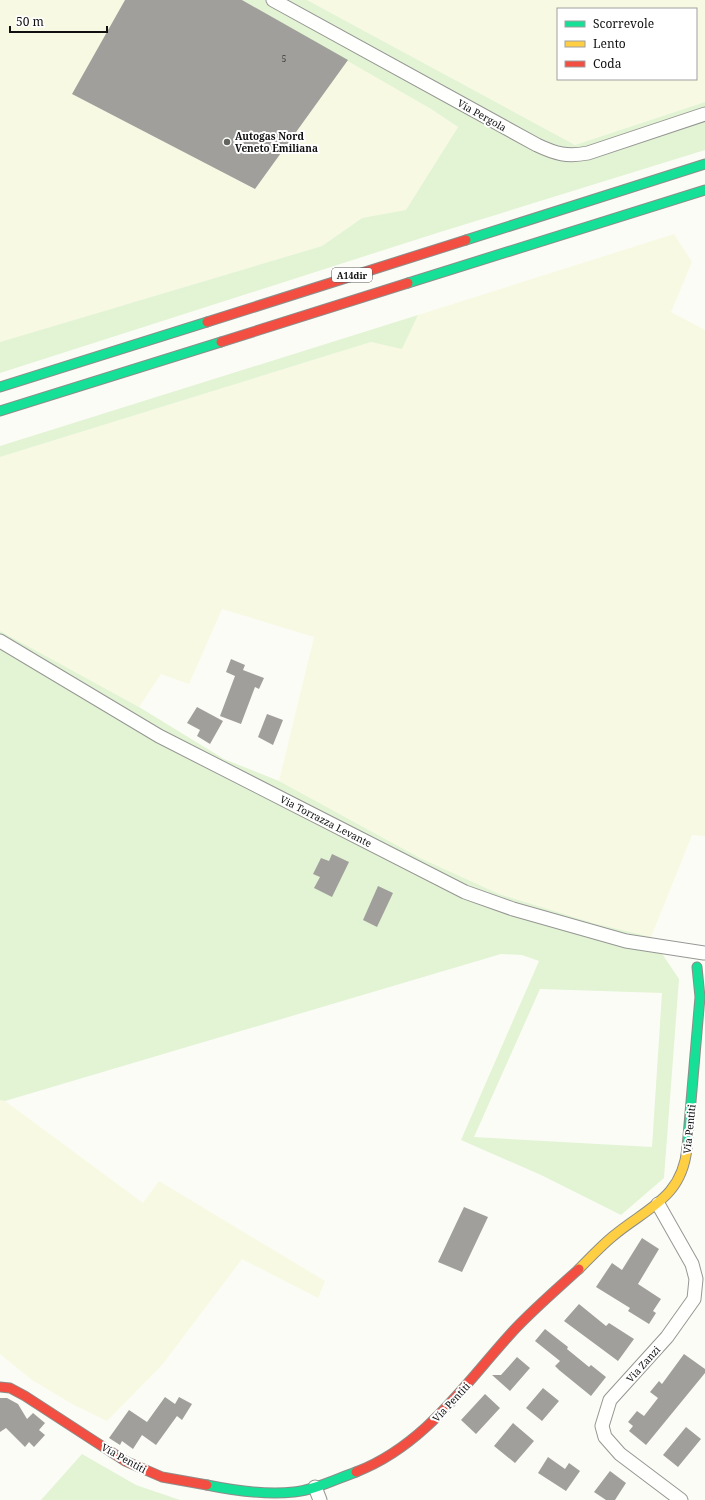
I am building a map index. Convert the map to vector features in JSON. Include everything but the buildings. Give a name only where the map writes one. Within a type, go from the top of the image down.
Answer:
[{"type":"main road","name":"A14dir","points":[[0,387],[705,164]]},
{"type":"main road","name":"A14dir","points":[[0,411],[705,190]]},
{"type":"main road","name":"Via Pentiti","points":[[0,1387],[10,1388],[20,1393],[125,1461],[162,1477],[244,1492],[294,1492],[315,1487],[363,1469],[390,1454],[420,1434],[452,1402],[515,1329],[612,1237],[658,1204],[671,1192],[678,1180],[686,1158],[700,997],[699,968]]},
{"type":"street","name":"Via Pergola","points":[[273,0],[537,146],[553,153],[572,156],[588,153],[705,114]]},
{"type":"street","name":"Via Torrazza Levante","points":[[0,641],[159,736],[465,892],[513,909],[619,940],[704,953]]},
{"type":"street","name":"Via Torrazza Levante","points":[[674,949],[699,968]]},
{"type":"street","points":[[699,968],[698,955],[704,953]]},
{"type":"street","name":"Via Pentiti","points":[[700,997],[705,981]]},
{"type":"street","name":"Via Zanzi","points":[[658,1204],[692,1264],[696,1279],[694,1299],[667,1337],[610,1400],[602,1426],[605,1437],[620,1454],[681,1500]]},
{"type":"street","points":[[315,1487],[320,1500]]},
{"type":"green space","points":[[0,0],[125,0],[73,94],[255,189],[348,60],[431,109],[458,127],[406,211],[362,218],[322,246],[0,342]]},
{"type":"green space","points":[[242,0],[307,0],[575,145],[705,102],[705,150],[437,233],[0,373],[0,342],[322,246],[362,218],[406,210],[458,127],[431,109]]},
{"type":"green space","points":[[307,0],[705,0],[705,102],[575,145]]},
{"type":"green space","points":[[674,234],[692,262],[671,312],[705,330],[705,836],[692,835],[651,937],[593,923],[499,894],[420,858],[279,781],[314,637],[222,609],[189,684],[161,674],[139,707],[0,631],[0,457],[371,342],[402,348],[418,315]]},
{"type":"green space","points":[[418,315],[402,349],[371,342],[0,457],[0,446]]},
{"type":"green space","points":[[0,631],[139,707],[224,759],[279,781],[420,858],[499,894],[593,923],[651,937],[679,979],[664,1178],[621,1215],[541,1175],[461,1140],[539,961],[522,955],[501,954],[5,1101],[0,1100]],"holes":[[[540,989],[662,993],[652,1147],[474,1137]]]},
{"type":"green space","points":[[0,1100],[5,1101],[143,1203],[159,1181],[325,1281],[318,1298],[242,1259],[162,1365],[107,1421],[74,1405],[32,1380],[0,1354]]},
{"type":"green space","points":[[82,1454],[136,1485],[180,1500],[41,1500]]},
{"type":"traffic: fast","points":[[466,240],[705,164]]},
{"type":"traffic: fast","points":[[408,283],[705,190]]},
{"type":"traffic: fast","points":[[0,387],[207,322]]},
{"type":"traffic: fast","points":[[0,411],[221,342]]},
{"type":"traffic: fast","points":[[687,1148],[700,997],[697,967]]},
{"type":"traffic: fast","points":[[207,1485],[250,1492],[294,1492],[318,1487],[356,1472]]},
{"type":"traffic: slow","points":[[579,1269],[612,1237],[649,1210],[670,1191],[678,1179],[684,1165],[687,1148]]},
{"type":"traffic: jam","points":[[207,322],[466,240]]},
{"type":"traffic: jam","points":[[221,342],[408,283]]},
{"type":"traffic: jam","points":[[356,1472],[381,1460],[403,1446],[424,1429],[462,1390],[515,1329],[579,1269]]},
{"type":"traffic: jam","points":[[0,1387],[10,1388],[25,1396],[125,1461],[162,1477],[207,1485]]},
{"type":"place","name":"Autogas Nord Veneto Emiliana","points":[[227,142]]}]
